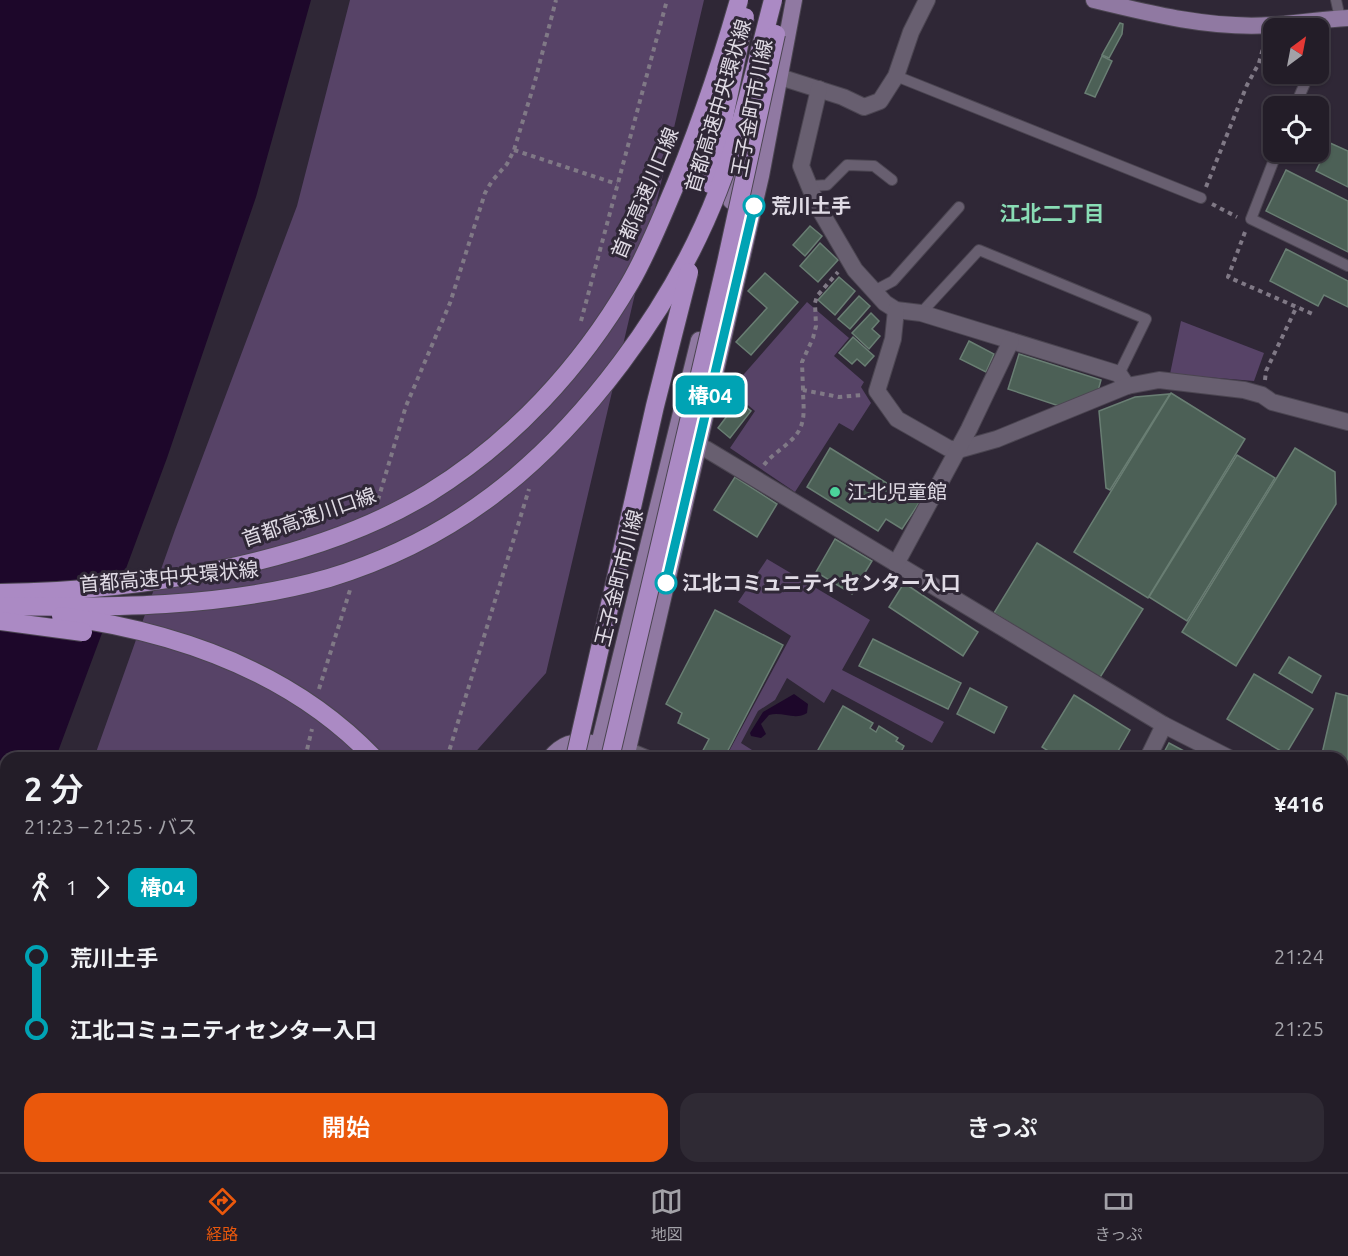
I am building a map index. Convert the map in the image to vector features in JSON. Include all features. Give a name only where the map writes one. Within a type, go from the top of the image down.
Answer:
[{"type":"highway","name":"首都高速川口線","points":[[0,593],[44,592],[132,584],[198,574],[253,562],[335,537],[368,524],[427,494],[468,467],[553,389],[609,317],[632,280],[675,186],[699,122],[739,0]]},
{"type":"highway","points":[[575,752],[655,406],[708,196],[749,0]]},
{"type":"highway","name":"首都高速中央環状線","points":[[0,607],[142,604],[210,599],[294,586],[328,578],[384,557],[447,526],[493,497],[541,457],[582,413],[641,336],[675,284],[719,189],[735,141],[773,0]]},
{"type":"highway","points":[[602,752],[726,263],[783,0]]},
{"type":"highway","name":"首都高速中央環状線","points":[[0,607],[80,618],[129,628],[182,641],[219,654],[284,685],[341,726],[368,752]]},
{"type":"highway","points":[[0,621],[71,629],[138,642],[214,664],[263,686],[301,708],[355,752]]},
{"type":"main road","name":"王子金町市川線","points":[[602,752],[728,219],[767,0]]},
{"type":"main road","name":"王子金町市川線","points":[[627,752],[761,176],[794,0]]},
{"type":"main road","points":[[1094,0],[1175,19],[1263,26]]},
{"type":"main road","points":[[555,752],[569,743],[582,741],[600,752]]},
{"type":"street","points":[[780,77],[843,97],[864,107],[880,101],[896,76],[911,32],[927,0]]},
{"type":"street","points":[[819,89],[801,166],[817,205],[855,270],[885,303],[896,310],[921,313],[1123,380],[1159,380],[1244,390],[1262,395],[1272,402],[1348,422]]},
{"type":"street","points":[[896,310],[893,339],[877,391],[897,419],[948,448],[958,450],[997,439],[1123,380]]},
{"type":"street","points":[[896,564],[958,450],[1011,341]]},
{"type":"street","points":[[672,451],[706,449],[1164,725],[1217,752]]},
{"type":"street","points":[[1151,752],[1164,725]]},
{"type":"lane","points":[[1336,0],[1338,19]]},
{"type":"lane","points":[[896,76],[1201,198]]},
{"type":"lane","points":[[1274,162],[1251,219],[1348,266]]},
{"type":"lane","points":[[810,186],[827,185],[847,165],[874,166],[891,180]]},
{"type":"lane","points":[[874,291],[893,281],[959,207]]},
{"type":"lane","points":[[921,313],[979,250],[1146,319],[1123,380]]},
{"type":"path","points":[[376,505],[406,406],[450,303],[484,193],[507,164],[514,150],[556,0]]},
{"type":"path","points":[[1263,48],[1259,63],[1247,86],[1201,198],[1242,219],[1251,219],[1228,277],[1315,315]]},
{"type":"path","points":[[514,150],[617,184]]},
{"type":"path","points":[[754,478],[769,457],[794,437],[802,426],[802,362],[816,326],[814,303],[817,296],[850,260]]},
{"type":"path","points":[[1262,395],[1266,371],[1297,306]]},
{"type":"path","points":[[803,390],[839,397],[856,397],[877,391]]},
{"type":"path","points":[[319,691],[351,585]]},
{"type":"path","points":[[306,752],[313,722]]},
{"type":"shaded area","points":[[0,0],[311,0],[256,197],[167,458],[58,752],[0,752]]},
{"type":"shaded area","points":[[350,0],[704,0],[546,673],[475,752],[96,752],[175,530],[297,206]]},
{"type":"shaded area","points":[[807,302],[849,338],[834,356],[864,382],[861,387],[871,403],[853,431],[839,423],[795,492],[730,448],[755,411],[730,390]]},
{"type":"shaded area","points":[[1181,321],[1264,353],[1254,381],[1170,374]]},
{"type":"shaded area","points":[[767,559],[870,620],[842,670],[944,722],[932,743],[832,689],[824,703],[787,678],[775,700],[758,711],[741,743],[752,750],[751,752],[729,752],[791,636],[738,602]]},
{"type":"shaded area","points":[[794,694],[808,704],[807,713],[798,716],[769,715],[761,724],[766,734],[761,738],[751,736],[750,733],[763,712]]},
{"type":"building","points":[[1120,23],[1123,24],[1122,34],[1109,58],[1102,55]]},
{"type":"building","points":[[1102,56],[1112,61],[1095,97],[1085,93]]},
{"type":"building","points":[[1330,143],[1348,151],[1348,187],[1316,171],[1320,162],[1329,162]]},
{"type":"building","points":[[1286,170],[1348,201],[1348,252],[1266,211]]},
{"type":"building","points":[[810,226],[822,236],[805,256],[793,245]]},
{"type":"building","points":[[820,243],[838,260],[818,282],[800,266]]},
{"type":"building","points":[[1286,249],[1348,281],[1348,307],[1324,295],[1318,306],[1270,281]]},
{"type":"building","points":[[765,273],[798,302],[751,355],[736,342],[767,308],[748,291]]},
{"type":"building","points":[[839,277],[855,291],[835,315],[818,300]]},
{"type":"building","points":[[859,296],[870,306],[850,329],[838,319]]},
{"type":"building","points":[[871,313],[879,321],[872,329],[880,336],[869,349],[852,333]]},
{"type":"building","points":[[853,337],[874,356],[865,366],[857,359],[852,364],[839,353]]},
{"type":"building","points":[[969,341],[994,354],[986,372],[960,359]]},
{"type":"building","points":[[1019,354],[1101,380],[1098,391],[1062,407],[1008,389]]},
{"type":"building","points":[[1171,393],[1245,439],[1148,598],[1074,552]]},
{"type":"building","points":[[1170,394],[1110,490],[1106,488],[1099,411],[1135,397]]},
{"type":"building","points":[[732,396],[751,411],[730,438],[718,428],[727,416],[721,411]]},
{"type":"building","points":[[830,448],[919,503],[902,529],[886,519],[878,531],[807,487]]},
{"type":"building","points":[[1295,448],[1335,472],[1336,504],[1236,666],[1182,632]]},
{"type":"building","points":[[1237,455],[1275,478],[1187,621],[1149,597]]},
{"type":"building","points":[[735,477],[777,504],[757,537],[714,510]]},
{"type":"building","points":[[835,539],[872,561],[852,594],[816,572]]},
{"type":"building","points":[[1037,543],[1143,609],[1099,679],[994,613]]},
{"type":"building","points":[[904,583],[978,632],[963,656],[889,607]]},
{"type":"building","points":[[715,610],[783,645],[727,752],[702,752],[709,739],[678,723],[682,713],[666,704]]},
{"type":"building","points":[[873,639],[961,683],[948,709],[859,666]]},
{"type":"building","points":[[1289,657],[1321,676],[1312,693],[1279,673]]},
{"type":"building","points":[[1254,674],[1313,709],[1287,752],[1283,752],[1227,719]]},
{"type":"building","points":[[970,688],[1007,707],[994,733],[957,714]]},
{"type":"building","points":[[1336,693],[1348,696],[1348,752],[1322,752]]},
{"type":"building","points":[[1074,695],[1130,730],[1117,752],[1050,752],[1042,747]]},
{"type":"building","points":[[843,706],[873,723],[870,728],[876,732],[879,726],[898,738],[896,741],[904,746],[901,752],[817,752]]},
{"type":"building","points":[[1169,743],[1186,752],[1164,752]]},
{"type":"bus line","name":"椿04","points":[[666,583],[754,206]]},
{"type":"place","name":"荒川土手","points":[[754,206]]},
{"type":"place","name":"江北児童館","points":[[835,492]]},
{"type":"place","name":"江北コミュニティセンター入口","points":[[666,583]]},
{"type":"district","name":"江北二丁目","points":[[1052,214]]}]
